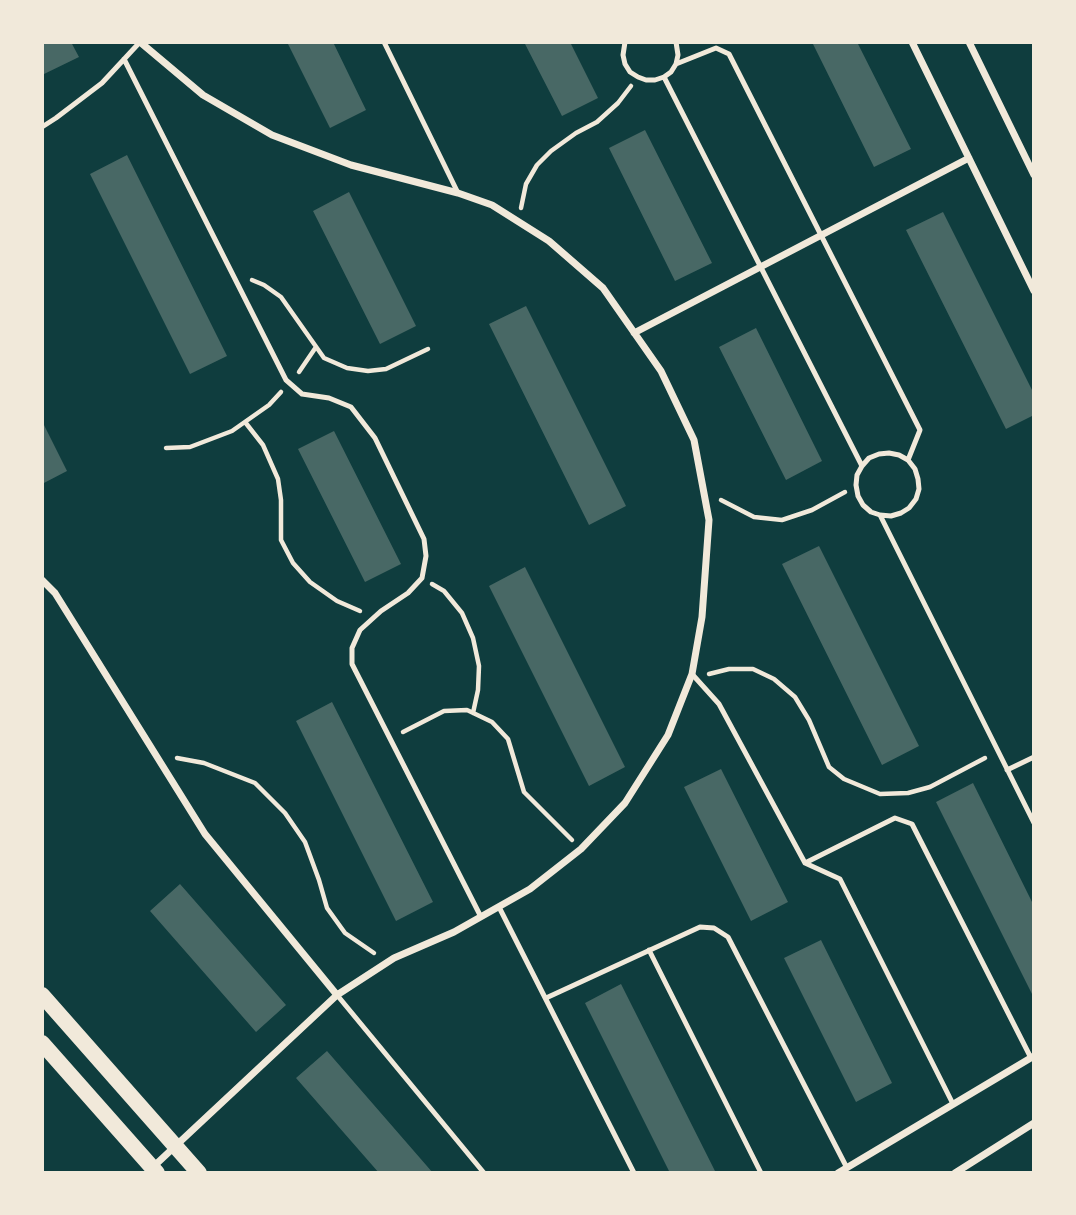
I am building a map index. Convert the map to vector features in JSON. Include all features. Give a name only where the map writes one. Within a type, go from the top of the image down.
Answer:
[{"type":"main road","points":[[42,995],[200,1173]]},
{"type":"main road","points":[[42,1043],[155,1170]]},
{"type":"street","points":[[140,42],[203,95],[272,135],[351,165],[458,193],[492,205],[550,241],[603,288],[661,372],[694,440],[709,520],[702,617],[692,674],[668,735],[625,803],[581,849],[530,890],[454,932],[388,962],[337,995],[176,1146],[155,1170]]},
{"type":"street","points":[[912,42],[1034,291]]},
{"type":"street","points":[[968,42],[1034,175]]},
{"type":"street","points":[[634,333],[969,158]]},
{"type":"street","points":[[42,580],[55,593],[205,834],[337,995]]},
{"type":"street","points":[[838,1173],[1033,1057]]},
{"type":"street","points":[[956,1173],[1034,1123]]},
{"type":"lane","points":[[42,127],[102,83],[140,42]]},
{"type":"lane","points":[[384,42],[458,193]]},
{"type":"lane","points":[[623,44],[625,64],[630,72],[646,80],[655,80],[671,72],[676,64],[676,42]]},
{"type":"lane","points":[[676,64],[716,48],[729,54],[920,430],[908,460]]},
{"type":"lane","points":[[124,59],[286,380],[302,394],[329,398],[351,407],[375,438],[424,538],[426,556],[422,578],[408,593],[359,630],[352,648],[352,664],[481,917]]},
{"type":"lane","points":[[663,77],[862,466]]},
{"type":"lane","points":[[879,454],[900,455],[908,460],[918,479],[916,499],[909,508],[891,516],[871,512],[858,496],[857,475],[862,466],[869,458],[879,454]]},
{"type":"lane","points":[[880,515],[1034,823]]},
{"type":"lane","points":[[692,674],[719,704],[805,863],[840,879],[953,1104]]},
{"type":"lane","points":[[1007,770],[1034,757]]},
{"type":"lane","points":[[805,863],[895,818],[912,824],[1033,1057]]},
{"type":"lane","points":[[499,906],[634,1173]]},
{"type":"lane","points":[[546,998],[700,927],[713,928],[729,937],[847,1168]]},
{"type":"lane","points":[[649,950],[761,1173]]},
{"type":"lane","points":[[337,995],[484,1173]]},
{"type":"path","points":[[517,221],[526,184],[537,165],[576,133],[597,122],[618,103],[638,77]]},
{"type":"path","points":[[232,272],[264,285],[281,297],[324,358],[347,368],[368,371],[386,369],[428,349]]},
{"type":"path","points":[[166,448],[190,447],[232,431],[269,405],[300,371],[316,347]]},
{"type":"path","points":[[245,422],[263,445],[278,479],[281,540],[293,563],[310,582],[337,601],[374,617]]},
{"type":"path","points":[[703,488],[754,517],[782,520],[812,510],[856,485]]},
{"type":"path","points":[[422,578],[444,591],[462,613],[473,638],[480,666],[472,713]]},
{"type":"path","points":[[697,681],[712,672],[729,669],[753,669],[774,679],[796,697],[830,767],[844,779],[880,794],[908,793],[930,787],[998,751]]},
{"type":"path","points":[[390,739],[444,711],[467,710],[492,722],[509,739],[524,792],[581,849]]},
{"type":"path","points":[[155,755],[204,763],[255,783],[285,813],[305,842],[327,908],[339,925],[345,933],[388,962]]},
{"type":"building","points":[[42,42],[71,42],[79,57],[42,75]]},
{"type":"building","points":[[287,42],[333,42],[366,110],[330,128]]},
{"type":"building","points":[[524,42],[570,42],[598,98],[562,116]]},
{"type":"building","points":[[812,42],[857,42],[911,149],[874,167]]},
{"type":"building","points":[[645,130],[712,263],[675,281],[609,148]]},
{"type":"building","points":[[127,155],[227,356],[190,374],[90,174]]},
{"type":"building","points":[[349,192],[416,326],[380,344],[313,211]]},
{"type":"building","points":[[943,212],[1034,394],[1034,415],[1006,429],[906,230]]},
{"type":"building","points":[[526,306],[626,506],[589,525],[489,324]]},
{"type":"building","points":[[756,328],[822,461],[786,480],[719,347]]},
{"type":"building","points":[[42,421],[67,471],[42,484]]},
{"type":"building","points":[[334,431],[401,564],[365,582],[298,449]]},
{"type":"building","points":[[819,546],[919,746],[882,765],[782,564]]},
{"type":"building","points":[[525,567],[625,767],[589,786],[489,586]]},
{"type":"building","points":[[332,702],[433,902],[396,921],[296,721]]},
{"type":"building","points":[[721,769],[788,902],[751,921],[684,787]]},
{"type":"building","points":[[973,783],[1034,906],[1034,998],[936,802]]},
{"type":"building","points":[[180,884],[286,1005],[256,1032],[150,911]]},
{"type":"building","points":[[821,940],[892,1083],[856,1102],[784,958]]},
{"type":"building","points":[[621,984],[716,1173],[670,1173],[585,1003]]},
{"type":"building","points":[[327,1051],[433,1173],[379,1173],[296,1078]]}]
